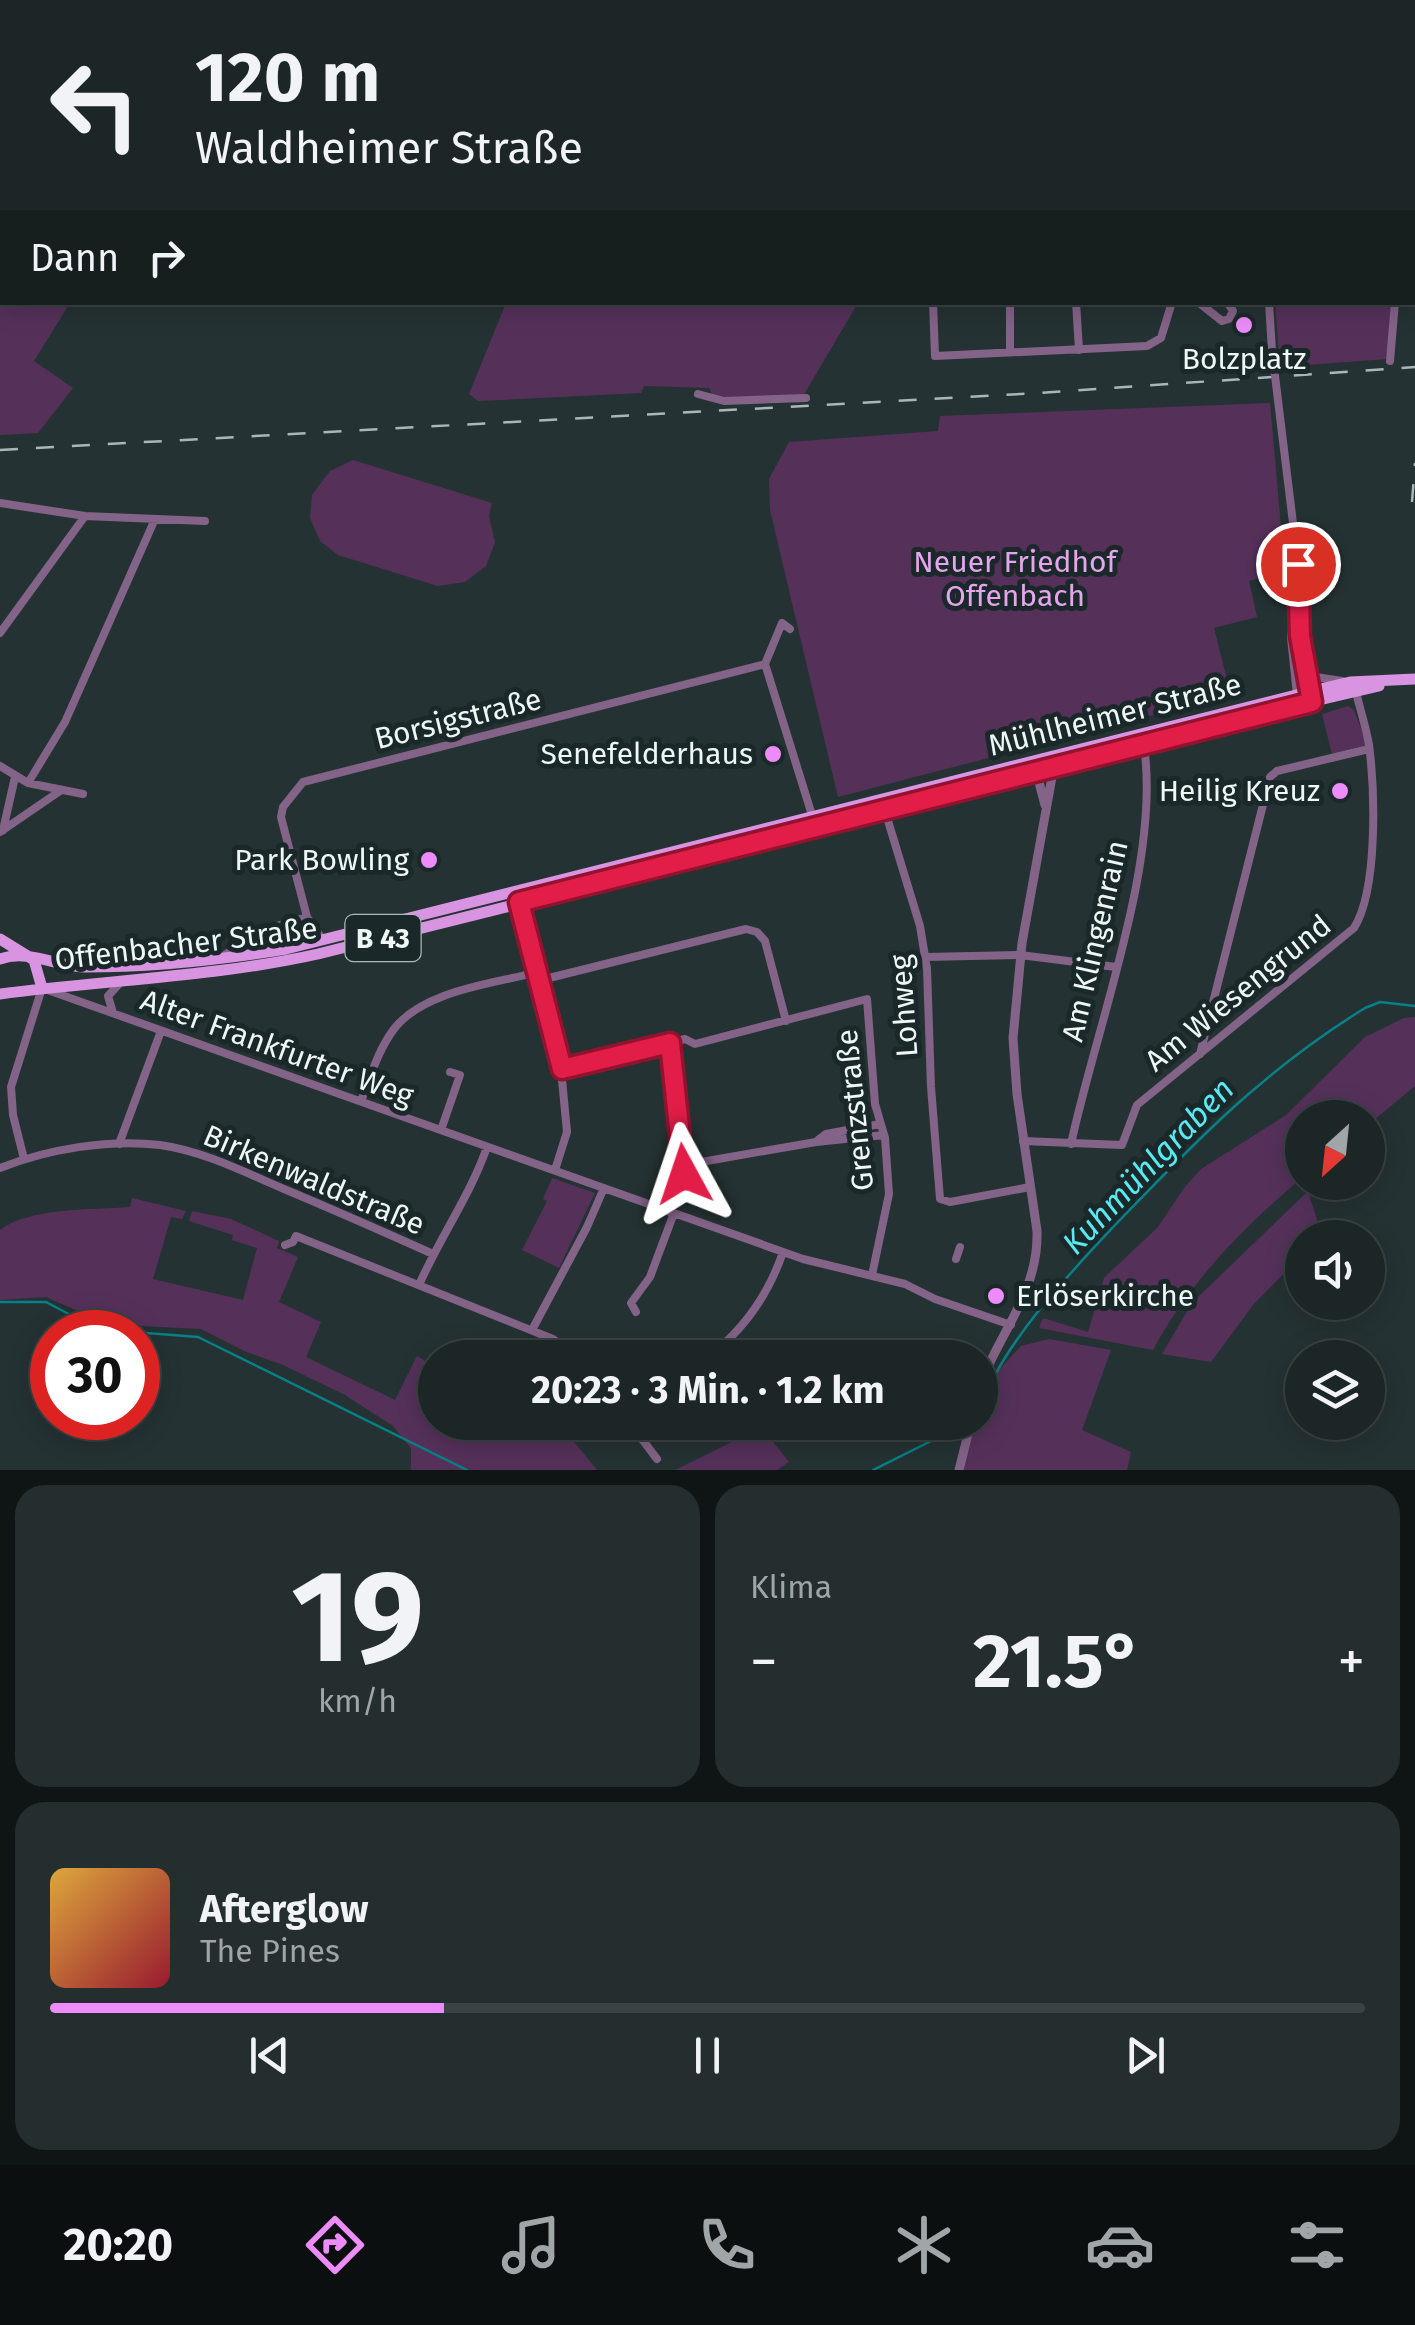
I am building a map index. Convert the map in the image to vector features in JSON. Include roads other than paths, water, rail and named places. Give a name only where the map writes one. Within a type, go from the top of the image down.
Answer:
[{"type":"main road","name":"Mühlheimer Straße","points":[[839,816],[885,811],[1304,699],[1411,679]]},
{"type":"main road","name":"Mühlheimer Straße","points":[[1054,763],[1144,746],[1304,699]]},
{"type":"main road","name":"Mühlheimer Straße","points":[[839,816],[1018,766],[1035,768]]},
{"type":"main road","name":"Offenbacher Straße","points":[[0,958],[29,956],[82,966],[220,958],[324,940],[839,816]]},
{"type":"main road","name":"Offenbacher Straße","points":[[2,993],[283,962],[814,822]]},
{"type":"main road","points":[[0,939],[29,956],[38,969],[42,988]]},
{"type":"street","points":[[932,305],[935,356],[1146,346],[1158,342],[1171,305]]},
{"type":"street","points":[[1010,305],[1010,353]]},
{"type":"street","points":[[1076,305],[1079,350]]},
{"type":"street","points":[[1202,305],[1222,321],[1229,319],[1233,311],[1229,305]]},
{"type":"street","points":[[1269,305],[1298,564],[1304,699]]},
{"type":"street","points":[[1390,361],[1394,305]]},
{"type":"street","points":[[698,394],[724,402],[806,398]]},
{"type":"street","points":[[0,503],[85,516],[204,522]]},
{"type":"street","points":[[0,633],[85,516]]},
{"type":"street","points":[[28,783],[65,722],[156,519]]},
{"type":"street","points":[[1298,596],[1290,637],[1304,699]]},
{"type":"street","points":[[790,629],[782,624],[766,664],[814,822]]},
{"type":"street","name":"Borsigstraße","points":[[324,940],[307,918],[281,817],[283,807],[303,782],[766,664]]},
{"type":"street","points":[[1305,668],[1316,677],[1353,687]]},
{"type":"street","name":"Am Wiesengrund","points":[[1071,1144],[1122,1144],[1135,1107],[1344,938],[1361,915],[1372,874],[1370,749],[1353,687]]},
{"type":"street","name":"Am Klingenrain","points":[[1071,1144],[1116,967],[1145,822],[1144,746]]},
{"type":"street","points":[[1200,1054],[1270,777],[1370,749]]},
{"type":"street","points":[[998,1350],[1025,1298],[1035,1261],[1037,1231],[1022,1141],[1013,1038],[1020,955],[1054,763]]},
{"type":"street","points":[[0,766],[28,783],[84,794]]},
{"type":"street","points":[[1035,768],[1046,808]]},
{"type":"street","points":[[1,831],[15,778]]},
{"type":"street","points":[[1,831],[60,791]]},
{"type":"street","name":"Lohweg","points":[[885,811],[920,926],[925,957],[940,1196],[943,1202],[1030,1186]]},
{"type":"street","points":[[519,902],[562,1069],[567,1132],[554,1170]]},
{"type":"street","points":[[220,958],[259,931],[307,918]]},
{"type":"street","points":[[361,1102],[387,1039],[410,1014],[446,997],[746,928],[765,941],[786,1020],[696,1044],[685,1039],[562,1069]]},
{"type":"street","points":[[925,957],[1020,955],[1116,967]]},
{"type":"street","points":[[113,1014],[109,993],[132,978]]},
{"type":"street","points":[[24,1159],[11,1092],[42,988]]},
{"type":"street","name":"Alter Frankfurter Weg","points":[[42,988],[783,1252],[872,1275],[1011,1325]]},
{"type":"street","name":"Grenzstraße","points":[[786,1020],[867,999],[875,1104],[884,1135],[889,1194],[872,1275]]},
{"type":"street","points":[[119,1144],[162,1031]]},
{"type":"street","points":[[636,1312],[632,1304],[653,1271],[684,1165],[670,1043]]},
{"type":"street","name":"Alter Frankfurter Weg","points":[[440,1130],[460,1074],[450,1072]]},
{"type":"street","points":[[0,1092],[11,1092]]},
{"type":"street","points":[[816,1142],[826,1134],[880,1124]]},
{"type":"street","points":[[684,1165],[816,1142],[884,1135]]},
{"type":"street","points":[[1022,1141],[1071,1144]]},
{"type":"street","name":"Birkenwaldstraße","points":[[0,1168],[24,1159],[119,1144],[161,1146],[209,1158],[433,1254]]},
{"type":"street","points":[[419,1285],[470,1192],[487,1146]]},
{"type":"street","points":[[532,1330],[588,1227],[604,1188]]},
{"type":"street","points":[[285,1244],[294,1242],[296,1236],[554,1340]]},
{"type":"street","points":[[956,1258],[960,1247]]},
{"type":"street","points":[[727,1340],[762,1301],[783,1252]]},
{"type":"street","points":[[643,1440],[657,1459]]},
{"type":"street","points":[[958,1470],[967,1440]]},
{"type":"waterway","name":"Kuhmühlgraben","points":[[998,1371],[1058,1287],[1233,1108],[1295,1056],[1365,1008],[1380,1002],[1415,1006]]},
{"type":"waterway","name":"Kuhmühlgraben","points":[[0,1302],[46,1302],[84,1322],[121,1331],[198,1337],[467,1470]]},
{"type":"waterway","name":"Kuhmühlgraben","points":[[873,1470],[933,1440]]},
{"type":"railway","points":[[0,450],[1040,393],[1415,367]]},
{"type":"railway","points":[[1412,502],[1415,463]]},
{"type":"place","name":"Bolzplatz","points":[[1244,325]]},
{"type":"place","name":"Senefelderhaus","points":[[773,754]]},
{"type":"place","name":"Heilig Kreuz","points":[[1340,791]]},
{"type":"place","name":"Park Bowling","points":[[429,860]]},
{"type":"place","name":"Erlöserkirche","points":[[996,1296]]},
{"type":"park label","name":"Neuer Friedhof Offenbach","points":[[1015,579]]}]
